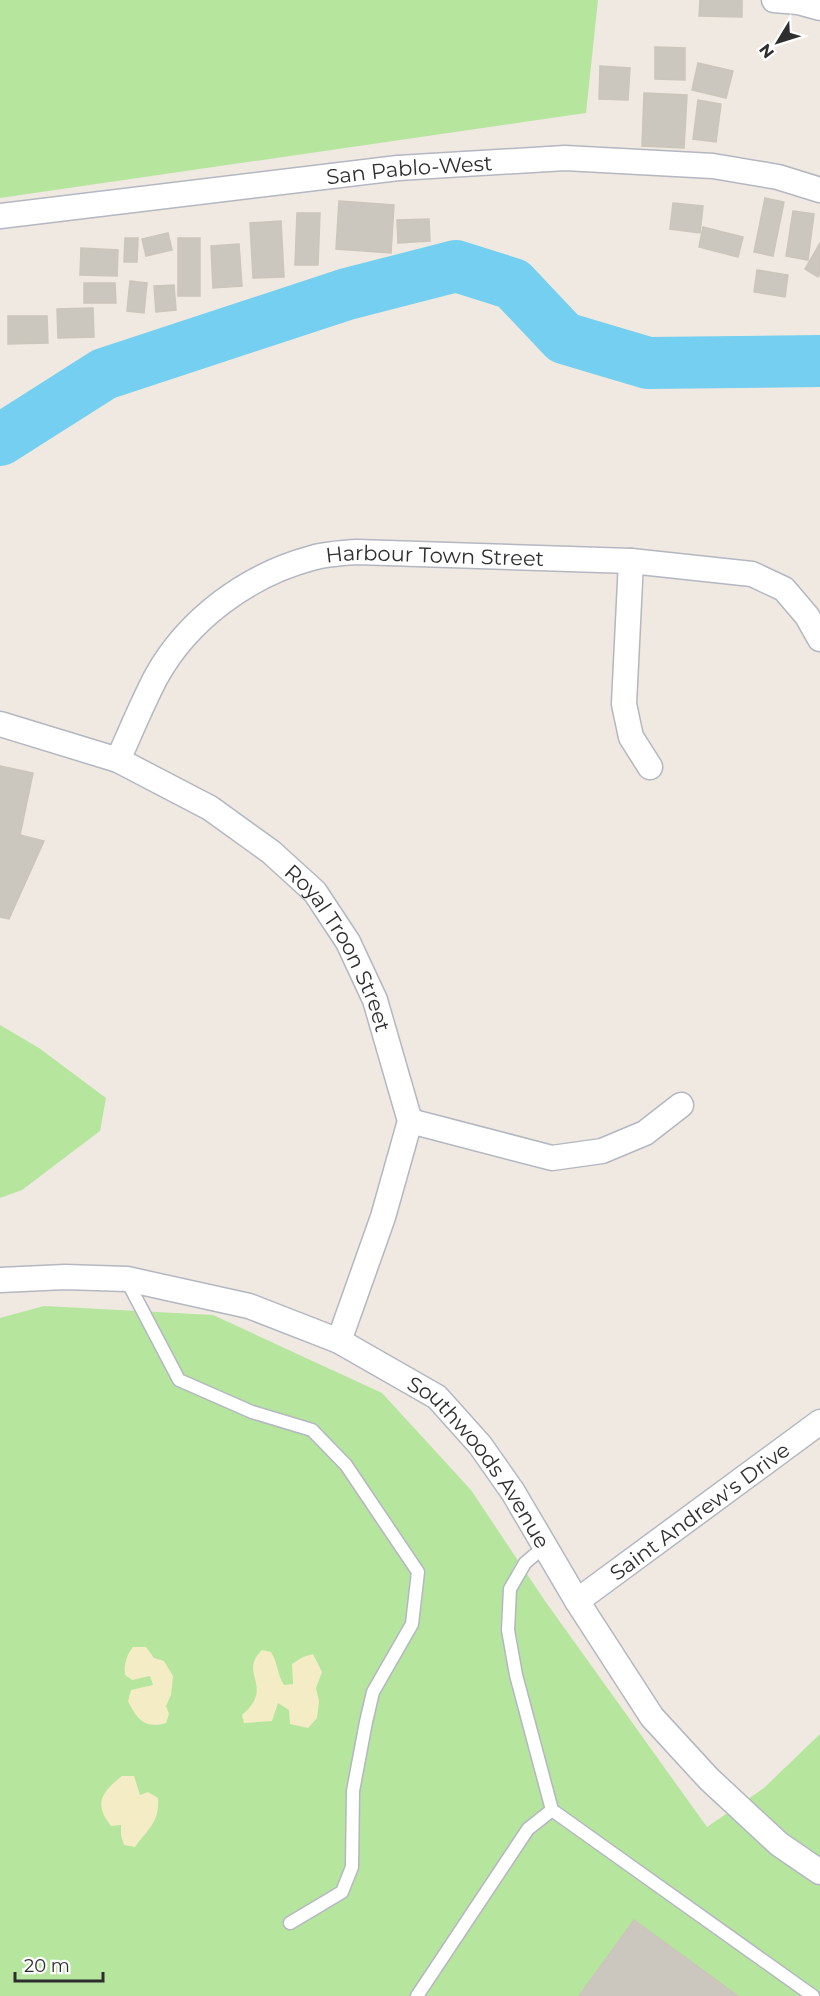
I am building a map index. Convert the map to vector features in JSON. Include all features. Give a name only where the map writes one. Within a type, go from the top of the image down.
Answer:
[{"type":"street","points":[[774,0],[798,2],[820,8]]},
{"type":"street","name":"San Pablo-West","points":[[0,216],[398,168],[565,158],[713,166],[778,177],[820,190]]},
{"type":"street","name":"Harbour Town Street","points":[[118,760],[157,676],[187,632],[224,600],[265,575],[313,557],[357,552],[631,561],[752,574],[784,589],[807,616],[820,639]]},
{"type":"street","points":[[631,561],[624,705],[631,736],[650,767]]},
{"type":"street","name":"Royal Troon Street","points":[[0,724],[118,760],[210,808],[271,852],[315,892],[348,942],[375,999],[410,1121]]},
{"type":"street","points":[[339,1341],[383,1217],[410,1121],[552,1158],[602,1152],[645,1133],[681,1105]]},
{"type":"street","name":"Southwoods Avenue","points":[[0,1280],[64,1277],[127,1280],[249,1306],[339,1341],[437,1397],[480,1445],[513,1492],[577,1601],[652,1717],[709,1779],[779,1844],[820,1872]]},
{"type":"street","name":"Saint Andrew's Drive","points":[[577,1601],[820,1422]]},
{"type":"lane","points":[[127,1280],[179,1380],[252,1412],[312,1430],[346,1465],[418,1572],[412,1624],[373,1692],[366,1722],[352,1791],[352,1866],[342,1892],[290,1923]]},
{"type":"lane","points":[[545,1546],[525,1563],[510,1589],[508,1630],[516,1674],[552,1810],[800,1992],[813,1996]]},
{"type":"lane","points":[[417,1996],[528,1829],[552,1810]]},
{"type":"green space","points":[[0,0],[598,0],[586,113],[0,198]]},
{"type":"green space","points":[[0,1025],[39,1048],[106,1098],[100,1131],[22,1190],[0,1198]]},
{"type":"green space","points":[[44,1306],[213,1315],[382,1393],[471,1490],[545,1601],[707,1827],[764,1788],[820,1734],[820,1996],[0,1996],[0,1318]]},
{"type":"sand","points":[[133,1647],[146,1647],[154,1658],[164,1661],[173,1676],[171,1695],[166,1706],[169,1714],[166,1723],[147,1724],[138,1718],[128,1701],[131,1690],[153,1685],[150,1676],[132,1680],[125,1675],[126,1660]]},
{"type":"sand","points":[[262,1650],[271,1652],[284,1685],[293,1684],[292,1664],[313,1654],[322,1672],[316,1688],[319,1701],[317,1718],[308,1728],[290,1724],[289,1710],[278,1703],[272,1721],[244,1723],[242,1715],[252,1705],[256,1696],[253,1666],[255,1658]]},
{"type":"sand","points":[[122,1776],[134,1776],[140,1795],[148,1792],[158,1798],[155,1819],[135,1847],[124,1845],[121,1825],[111,1826],[102,1811],[102,1798],[109,1787]]},
{"type":"building","points":[[700,0],[742,0],[742,17],[699,16]]},
{"type":"building","points":[[655,47],[685,48],[685,80],[655,79]]},
{"type":"building","points":[[698,63],[733,71],[726,98],[692,90]]},
{"type":"building","points":[[600,66],[630,68],[628,100],[599,99]]},
{"type":"building","points":[[644,93],[687,95],[684,148],[642,146]]},
{"type":"building","points":[[698,100],[721,104],[716,142],[693,139]]},
{"type":"building","points":[[765,198],[784,202],[773,256],[754,252]]},
{"type":"building","points":[[339,201],[394,205],[391,253],[336,249]]},
{"type":"building","points":[[673,203],[703,206],[700,233],[670,229]]},
{"type":"building","points":[[793,211],[814,214],[808,260],[786,256]]},
{"type":"building","points":[[297,213],[320,213],[318,265],[295,265]]},
{"type":"building","points":[[429,219],[430,241],[398,243],[397,220]]},
{"type":"building","points":[[281,221],[284,277],[253,278],[250,223]]},
{"type":"building","points":[[703,227],[743,237],[738,257],[699,247]]},
{"type":"building","points":[[168,233],[172,250],[146,256],[142,239]]},
{"type":"building","points":[[125,238],[138,238],[137,262],[124,262]]},
{"type":"building","points":[[178,238],[200,238],[200,296],[178,296]]},
{"type":"building","points":[[820,243],[820,274],[818,277],[805,269]]},
{"type":"building","points":[[239,244],[242,286],[213,288],[211,246]]},
{"type":"building","points":[[81,248],[118,250],[117,276],[80,275]]},
{"type":"building","points":[[757,270],[788,275],[785,297],[754,292]]},
{"type":"building","points":[[130,281],[147,283],[144,313],[127,311]]},
{"type":"building","points":[[84,283],[115,283],[116,303],[84,303]]},
{"type":"building","points":[[174,285],[176,310],[156,312],[154,286]]},
{"type":"building","points":[[93,308],[94,337],[58,338],[57,309]]},
{"type":"building","points":[[8,316],[47,316],[48,343],[8,344]]},
{"type":"building","points":[[0,766],[33,773],[20,835],[44,841],[9,919],[0,917]]},
{"type":"building","points":[[634,1920],[738,1996],[579,1996]]},
{"type":"waterway","points":[[0,440],[104,374],[347,294],[456,266],[513,284],[564,338],[648,363],[820,361]]}]
